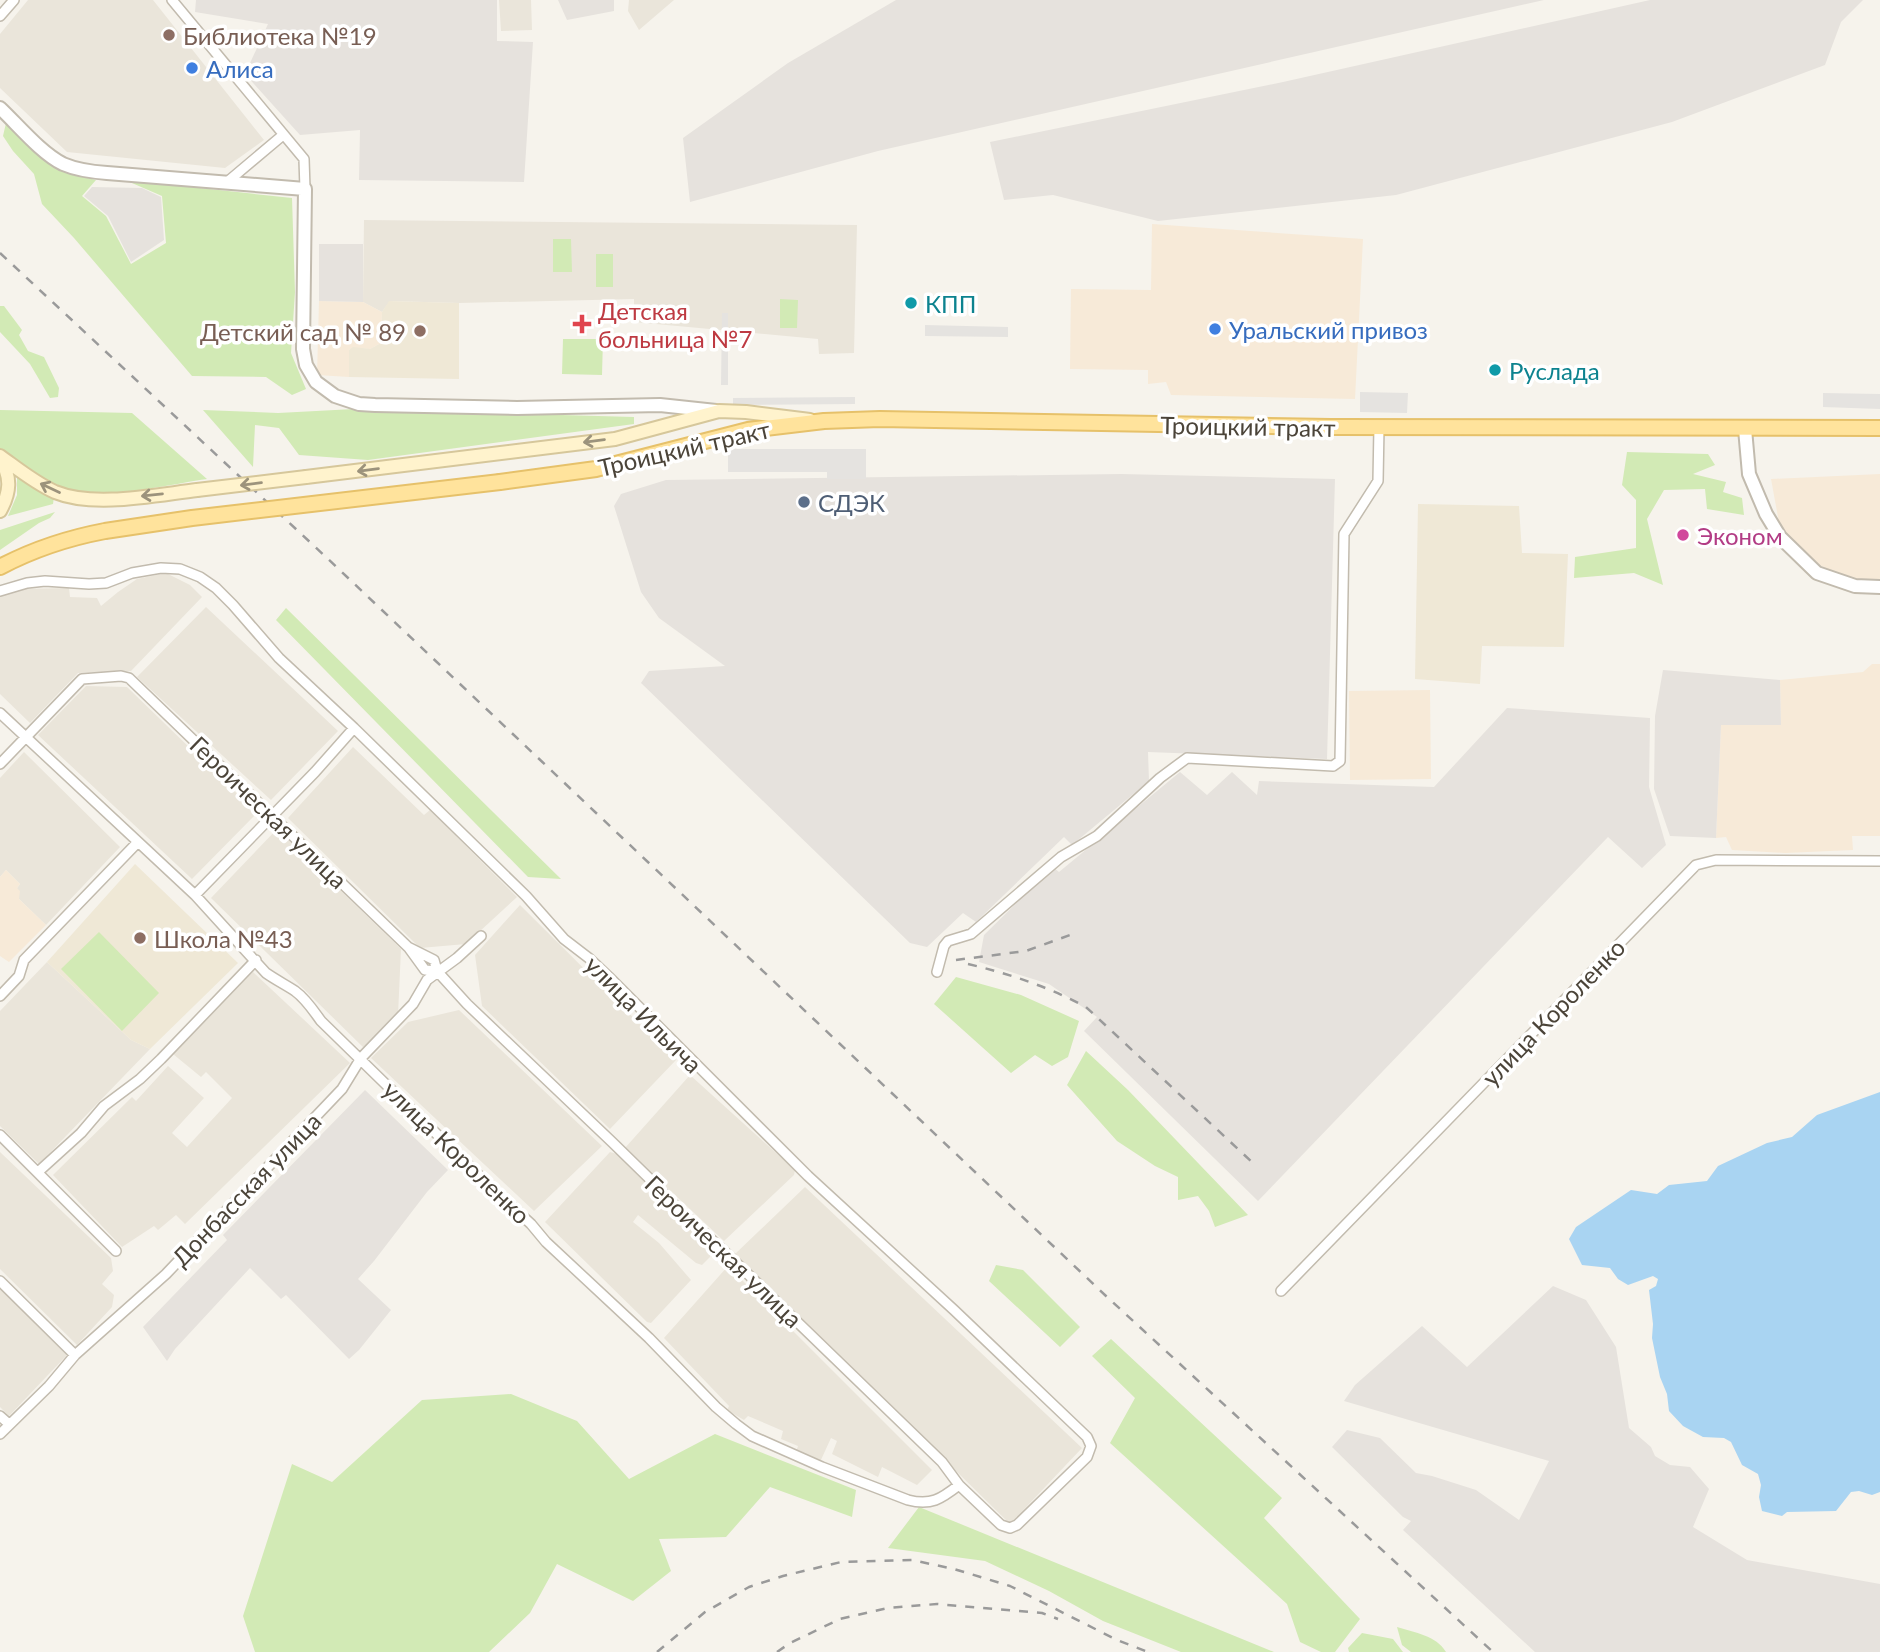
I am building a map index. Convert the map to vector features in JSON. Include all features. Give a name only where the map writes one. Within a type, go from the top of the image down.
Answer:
[{"type":"main road","points":[[0,457],[33,480],[57,492],[81,498],[107,499],[306,478],[615,439],[719,411],[824,421]]},
{"type":"main road","name":"Троицкий тракт","points":[[0,566],[33,550],[105,531],[192,518],[581,472],[748,430],[824,421],[880,419],[1379,427],[1880,428]]},
{"type":"main road","points":[[0,457],[6,468],[9,487],[0,511]]},
{"type":"street","points":[[0,16],[14,0]]},
{"type":"street","points":[[172,0],[304,159],[303,349],[306,365],[313,378],[335,396],[375,405],[517,408],[660,405],[719,411]]},
{"type":"street","points":[[0,108],[47,153],[80,169],[305,189]]},
{"type":"street","points":[[226,183],[283,135]]},
{"type":"street","points":[[660,405],[666,410],[667,418],[660,428]]},
{"type":"street","points":[[937,972],[948,941],[971,934],[1060,857],[1097,836],[1160,778],[1187,758],[1333,765],[1340,761],[1344,534],[1378,481],[1379,427]]},
{"type":"street","points":[[1745,429],[1749,474],[1766,514],[1780,537],[1817,573],[1855,586],[1880,587]]},
{"type":"street","name":"улица Ильича","points":[[0,591],[46,581],[106,583],[132,573],[160,568],[180,569],[200,577],[216,588],[279,658],[526,896],[564,939],[609,977],[808,1176],[1087,1437],[1091,1446],[1087,1457],[1017,1525],[1010,1528]]},
{"type":"street","name":"Героическая улица","points":[[26,738],[82,678],[129,678],[408,947],[434,960],[437,971],[467,1004],[942,1462],[959,1485],[1002,1525],[1010,1528]]},
{"type":"street","name":"улица Короленко","points":[[0,713],[195,895],[266,972],[295,991],[311,1006],[321,1021],[531,1224],[546,1242],[649,1338],[716,1407],[752,1436],[822,1467],[920,1503],[930,1503],[959,1485]]},
{"type":"street","points":[[195,895],[354,728]]},
{"type":"street","points":[[0,764],[26,738]]},
{"type":"street","points":[[0,996],[19,976],[24,960],[138,843]]},
{"type":"street","name":"улица Короленко","points":[[1282,1291],[1696,865],[1716,860],[1880,861]]},
{"type":"street","name":"Донбасская улица","points":[[0,1434],[49,1387],[75,1355],[166,1273],[342,1089],[361,1058],[413,1004],[427,980],[481,936]]},
{"type":"street","points":[[38,1172],[81,1133],[104,1106],[161,1059],[256,960]]},
{"type":"street","points":[[0,1135],[116,1251]]},
{"type":"street","points":[[0,1281],[75,1355]]},
{"type":"street","points":[[0,1416],[9,1424]]},
{"type":"shaded area","points":[[28,0],[153,0],[264,140],[225,168],[67,152],[0,88],[0,34]]},
{"type":"shaded area","points":[[196,0],[497,0],[497,41],[533,42],[524,182],[359,180],[360,130],[300,135],[245,74],[268,24],[195,12]]},
{"type":"shaded area","points":[[499,0],[531,0],[532,30],[501,31]]},
{"type":"shaded area","points":[[558,0],[614,0],[614,11],[567,20]]},
{"type":"shaded area","points":[[629,0],[674,0],[639,30],[628,11]]},
{"type":"shaded area","points":[[896,0],[1544,0],[878,151],[690,202],[683,138],[788,63]]},
{"type":"shaded area","points":[[1650,0],[1863,0],[1841,22],[1825,65],[1672,122],[1396,195],[1158,221],[1053,195],[1004,200],[990,142],[1283,82]]},
{"type":"shaded area","points":[[92,187],[142,188],[161,197],[164,240],[131,262],[108,216],[84,196]]},
{"type":"shaded area","points":[[364,220],[857,225],[854,353],[819,354],[818,339],[634,322],[634,299],[459,303],[390,301],[382,312],[363,302]]},
{"type":"shaded area","name":"Уральский привоз","points":[[1152,224],[1363,239],[1355,399],[1171,395],[1166,382],[1148,384],[1148,370],[1070,369],[1071,289],[1151,290]]},
{"type":"shaded area","points":[[319,244],[363,244],[363,302],[319,301]]},
{"type":"shaded area","points":[[319,301],[363,302],[382,312],[381,343],[370,349],[349,350],[349,377],[317,375]]},
{"type":"shaded area","name":"Детский сад № 89","points":[[389,301],[459,303],[459,379],[349,377],[349,350],[353,347],[370,349],[381,343],[382,312]]},
{"type":"shaded area","points":[[722,313],[728,313],[728,385],[721,385]]},
{"type":"shaded area","points":[[925,325],[1008,327],[1008,337],[925,336]]},
{"type":"shaded area","points":[[1360,392],[1408,393],[1407,413],[1360,412]]},
{"type":"shaded area","points":[[1823,393],[1880,394],[1880,409],[1823,407]]},
{"type":"shaded area","points":[[855,397],[855,404],[733,405],[733,398]]},
{"type":"shaded area","points":[[728,449],[866,449],[866,479],[827,479],[827,472],[728,472]]},
{"type":"shaded area","points":[[1121,474],[1335,479],[1327,759],[1148,752],[1149,781],[1072,845],[1064,837],[976,922],[963,913],[927,947],[910,943],[641,683],[649,671],[725,666],[659,618],[641,592],[614,506],[621,494],[666,480]]},
{"type":"shaded area","points":[[1880,474],[1880,579],[1850,579],[1815,563],[1780,528],[1771,479]]},
{"type":"shaded area","points":[[1418,504],[1519,506],[1522,553],[1568,554],[1564,647],[1482,646],[1480,684],[1415,679]]},
{"type":"shaded area","points":[[166,573],[190,585],[202,597],[131,671],[78,673],[30,723],[0,694],[0,595],[14,589],[69,588],[70,597],[97,598],[101,606],[137,579]]},
{"type":"shaded area","points":[[206,607],[338,731],[271,800],[137,677]]},
{"type":"shaded area","points":[[1872,664],[1880,664],[1880,836],[1852,836],[1853,850],[1785,853],[1732,850],[1726,837],[1716,838],[1721,725],[1781,725],[1780,680],[1863,672]]},
{"type":"shaded area","points":[[1663,670],[1780,680],[1781,725],[1721,725],[1716,838],[1670,836],[1654,789],[1655,716]]},
{"type":"shaded area","points":[[86,686],[127,687],[257,813],[192,879],[38,735]]},
{"type":"shaded area","points":[[1430,690],[1431,779],[1350,780],[1349,691]]},
{"type":"shaded area","points":[[1507,708],[1650,718],[1649,787],[1666,845],[1642,868],[1608,837],[1258,1201],[1084,1031],[1097,1017],[1049,984],[979,962],[984,935],[1053,867],[1059,872],[1180,772],[1207,795],[1232,772],[1257,795],[1259,781],[1434,787]]},
{"type":"shaded area","points":[[353,747],[424,815],[430,810],[517,897],[466,944],[420,948],[288,818]]},
{"type":"shaded area","points":[[24,752],[120,847],[46,925],[19,899],[17,888],[20,884],[6,870],[0,877],[0,778]]},
{"type":"shaded area","points":[[277,829],[401,949],[398,1015],[365,1049],[211,898]]},
{"type":"shaded area","name":"Школа №43","points":[[135,864],[238,963],[150,1049],[131,1040],[47,962]]},
{"type":"shaded area","points":[[6,870],[20,884],[17,888],[20,891],[19,899],[46,925],[9,962],[0,956],[0,877]]},
{"type":"shaded area","points":[[520,905],[676,1060],[610,1129],[482,1006],[475,955]]},
{"type":"shaded area","points":[[47,962],[131,1040],[150,1049],[39,1164],[0,1126],[0,1011]]},
{"type":"shaded area","points":[[253,972],[350,1063],[185,1224],[176,1215],[158,1230],[154,1226],[122,1247],[53,1175],[132,1097],[136,1101],[168,1066],[204,1098],[172,1133],[187,1147],[232,1098],[206,1072],[201,1077],[173,1054]]},
{"type":"shaded area","points":[[459,1010],[602,1146],[534,1211],[371,1058],[408,1022]]},
{"type":"shaded area","points":[[690,1075],[795,1170],[794,1175],[724,1241],[625,1148]]},
{"type":"shaded area","points":[[365,1090],[448,1170],[427,1192],[358,1279],[391,1310],[349,1359],[286,1295],[281,1299],[250,1268],[167,1361],[143,1327],[227,1240],[223,1235]]},
{"type":"shaded area","points":[[0,1152],[111,1258],[113,1271],[102,1284],[114,1295],[112,1307],[77,1345],[0,1269]]},
{"type":"shaded area","points":[[610,1152],[617,1154],[711,1247],[710,1257],[702,1265],[696,1263],[638,1215],[633,1222],[659,1243],[691,1280],[651,1323],[545,1222]]},
{"type":"shaded area","points":[[805,1187],[1082,1448],[1010,1524],[735,1254]]},
{"type":"shaded area","points":[[728,1266],[932,1470],[917,1485],[882,1467],[878,1477],[832,1454],[837,1441],[831,1438],[820,1462],[796,1452],[798,1446],[781,1439],[783,1431],[748,1416],[744,1420],[727,1410],[729,1406],[664,1338]]},
{"type":"shaded area","points":[[1553,1286],[1586,1300],[1616,1347],[1629,1428],[1651,1447],[1655,1456],[1670,1465],[1690,1467],[1709,1489],[1693,1527],[1747,1560],[1880,1584],[1880,1652],[1535,1652],[1403,1530],[1411,1521],[1403,1517],[1332,1447],[1347,1430],[1380,1438],[1416,1473],[1476,1490],[1519,1520],[1549,1461],[1344,1401],[1355,1385],[1422,1326],[1467,1367]]},
{"type":"shaded area","points":[[0,1289],[67,1355],[9,1416],[0,1407]]},
{"type":"green space","points":[[6,123],[48,163],[71,174],[96,180],[82,196],[106,216],[131,264],[166,243],[162,196],[125,180],[292,198],[295,292],[291,353],[306,389],[292,395],[266,377],[192,376],[42,204],[34,174],[3,136]]},
{"type":"green space","points":[[553,239],[571,239],[572,272],[553,272]]},
{"type":"green space","points":[[596,254],[613,254],[613,287],[596,287]]},
{"type":"green space","points":[[780,299],[798,300],[797,328],[780,328]]},
{"type":"green space","points":[[0,306],[4,306],[22,330],[19,335],[28,351],[44,357],[59,388],[58,397],[50,398],[30,364],[0,332]]},
{"type":"green space","points":[[563,339],[603,339],[602,375],[562,374]]},
{"type":"green space","points":[[354,409],[634,417],[634,424],[368,460],[299,455],[279,428],[255,425],[253,467],[203,410],[278,413]]},
{"type":"green space","points":[[0,410],[132,413],[207,479],[113,493],[76,491],[60,487],[36,475],[0,449]]},
{"type":"green space","points":[[1627,452],[1708,454],[1715,465],[1693,474],[1726,482],[1723,492],[1742,498],[1744,515],[1707,509],[1705,489],[1664,490],[1647,519],[1663,585],[1634,573],[1574,578],[1575,557],[1636,548],[1636,500],[1622,485]]},
{"type":"green space","points":[[17,475],[54,497],[53,504],[8,516],[17,495]]},
{"type":"green space","points":[[55,512],[50,518],[0,550],[0,530]]},
{"type":"green space","points":[[286,608],[561,879],[528,877],[276,620]]},
{"type":"green space","points":[[99,932],[159,993],[122,1031],[61,969]]},
{"type":"green space","points":[[956,977],[1021,995],[1079,1021],[1068,1057],[1052,1066],[1035,1055],[1011,1073],[934,1004]]},
{"type":"green space","points":[[1086,1051],[1128,1090],[1248,1215],[1215,1227],[1209,1211],[1198,1196],[1178,1200],[1178,1177],[1155,1166],[1117,1141],[1067,1085]]},
{"type":"green space","points":[[996,1265],[1023,1270],[1080,1327],[1060,1347],[989,1281]]},
{"type":"green space","points":[[1111,1339],[1282,1498],[1264,1518],[1360,1619],[1335,1652],[1321,1652],[1300,1642],[1287,1604],[1110,1443],[1135,1398],[1092,1356]]},
{"type":"green space","points":[[511,1394],[577,1421],[629,1479],[715,1434],[856,1490],[852,1517],[770,1487],[726,1537],[659,1539],[671,1571],[633,1601],[557,1564],[530,1613],[489,1652],[255,1652],[243,1616],[292,1464],[332,1482],[422,1400]]},
{"type":"green space","points":[[919,1507],[1274,1652],[1181,1652],[1103,1621],[1049,1591],[985,1561],[888,1548]]},
{"type":"green space","points":[[1397,1627],[1431,1638],[1446,1652],[1411,1652],[1402,1645]]},
{"type":"green space","points":[[1362,1633],[1393,1639],[1403,1652],[1349,1652],[1348,1648]]},
{"type":"water","points":[[1880,1092],[1880,1492],[1872,1495],[1859,1491],[1851,1492],[1836,1511],[1787,1512],[1782,1516],[1762,1511],[1758,1474],[1742,1465],[1731,1442],[1724,1438],[1703,1437],[1683,1426],[1669,1411],[1652,1338],[1649,1290],[1656,1286],[1658,1279],[1653,1276],[1628,1285],[1618,1279],[1610,1268],[1582,1265],[1569,1239],[1576,1227],[1631,1190],[1657,1194],[1669,1185],[1707,1181],[1718,1166],[1767,1143],[1792,1137],[1817,1115]]},
{"type":"railway","points":[[0,253],[327,558],[1106,1296],[1493,1652]]},
{"type":"railway","points":[[956,960],[1026,951],[1070,935]]},
{"type":"railway","points":[[968,964],[1029,982],[1086,1007],[1254,1164]]},
{"type":"railway","points":[[657,1652],[705,1612],[749,1587],[841,1562],[912,1560],[1010,1586],[1117,1640],[1148,1652]]},
{"type":"railway","points":[[777,1652],[840,1619],[888,1608],[937,1604],[1042,1613],[1058,1619]]},
{"type":"place","name":"Библиотека №19","points":[[169,35]]},
{"type":"place","name":"Алиса","points":[[192,68]]},
{"type":"place","name":"КПП","points":[[911,303]]},
{"type":"place","name":"Детская больница №7","points":[[582,324]]},
{"type":"place","name":"Уральский привоз","points":[[1215,329]]},
{"type":"place","name":"Детский сад № 89","points":[[420,331]]},
{"type":"place","name":"Руслада","points":[[1495,370]]},
{"type":"place","name":"СДЭК","points":[[804,502]]},
{"type":"place","name":"Эконом","points":[[1683,535]]},
{"type":"place","name":"Школа №43","points":[[140,938]]}]
